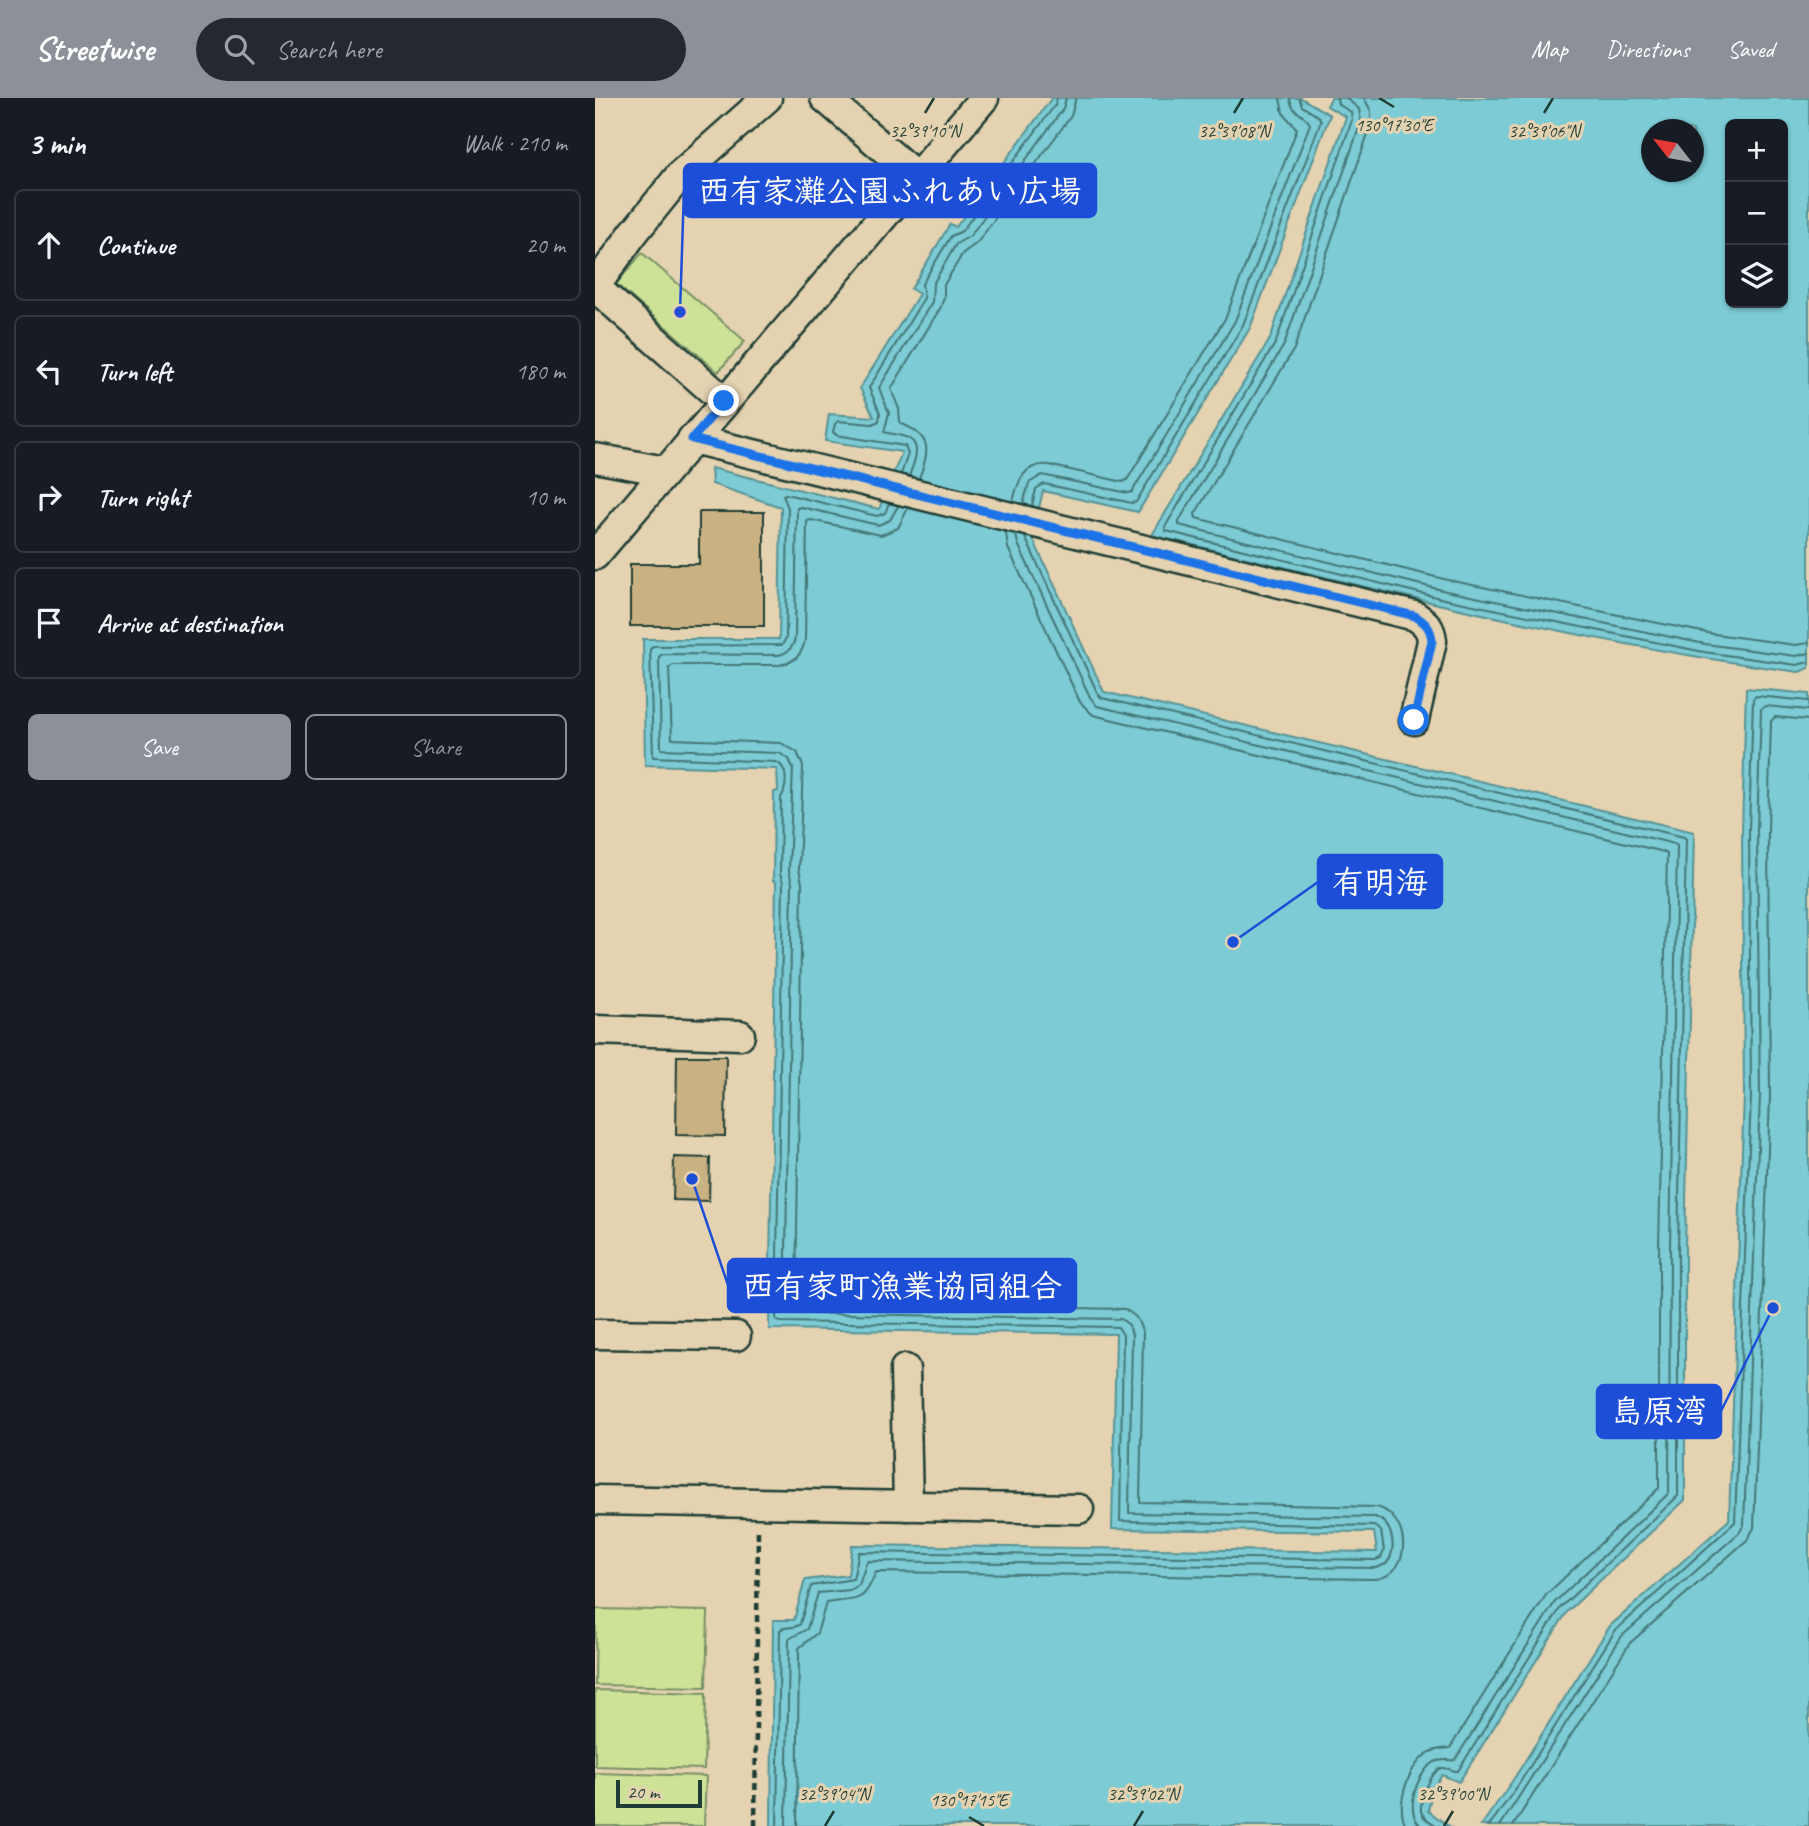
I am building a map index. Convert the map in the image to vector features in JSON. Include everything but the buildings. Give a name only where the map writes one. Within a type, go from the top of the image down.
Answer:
[{"type":"street","points":[[724,401],[595,287],[632,234],[681,174],[767,98]]},
{"type":"street","points":[[825,98],[917,177]]},
{"type":"street","points":[[595,555],[984,98]]},
{"type":"street","points":[[692,439],[1415,616],[1428,626],[1432,641],[1414,720]]},
{"type":"street","points":[[595,458],[666,471]]},
{"type":"street","points":[[595,1030],[740,1035]]},
{"type":"street","points":[[595,1334],[736,1336]]},
{"type":"street","points":[[905,1369],[908,1506]]},
{"type":"street","points":[[595,1500],[1079,1509]]},
{"type":"path","points":[[755,1826],[758,1503]]},
{"type":"green space","points":[[642,253],[745,341],[718,372],[616,284]]},
{"type":"green space","points":[[596,1609],[708,1611],[706,1687],[595,1685]]},
{"type":"green space","points":[[595,1690],[706,1693],[704,1769],[595,1766]]},
{"type":"green space","points":[[595,1773],[706,1776],[704,1826],[595,1826]]},
{"type":"water","points":[[1052,98],[1301,98],[1330,115],[1250,328],[1138,512],[1043,491],[1032,537],[1104,692],[1694,832],[1685,1248],[1685,1500],[1567,1612],[1459,1782],[1442,1775],[1432,1791],[1428,1811],[1449,1826],[771,1826],[773,1620],[794,1620],[805,1580],[848,1575],[852,1545],[1377,1552],[1374,1532],[1112,1529],[1116,1334],[769,1329],[776,882],[773,881],[774,792],[778,791],[777,769],[645,765],[643,639],[779,639],[781,507],[712,484],[711,468],[879,509],[902,452],[825,441],[829,414],[874,417],[860,388],[919,294],[911,289],[950,224],[956,227]]},
{"type":"water","points":[[1331,98],[1809,98],[1809,668],[1799,672],[1717,660],[1554,630],[1152,535],[1270,339],[1346,117],[1327,106]]},
{"type":"water","points":[[1746,688],[1809,694],[1809,1826],[1481,1826],[1610,1626],[1729,1520],[1744,1095],[1742,831]]},
{"type":"place","name":"西有家灘公園ふれあい広場","points":[[680,312]]},
{"type":"place","name":"有明海","points":[[1233,942]]},
{"type":"place","name":"西有家町漁業協同組合","points":[[692,1179]]},
{"type":"place","name":"島原湾","points":[[1773,1308]]},
{"type":"route","points":[[724,401],[692,439],[1415,616],[1428,626],[1432,641],[1414,720]]}]
